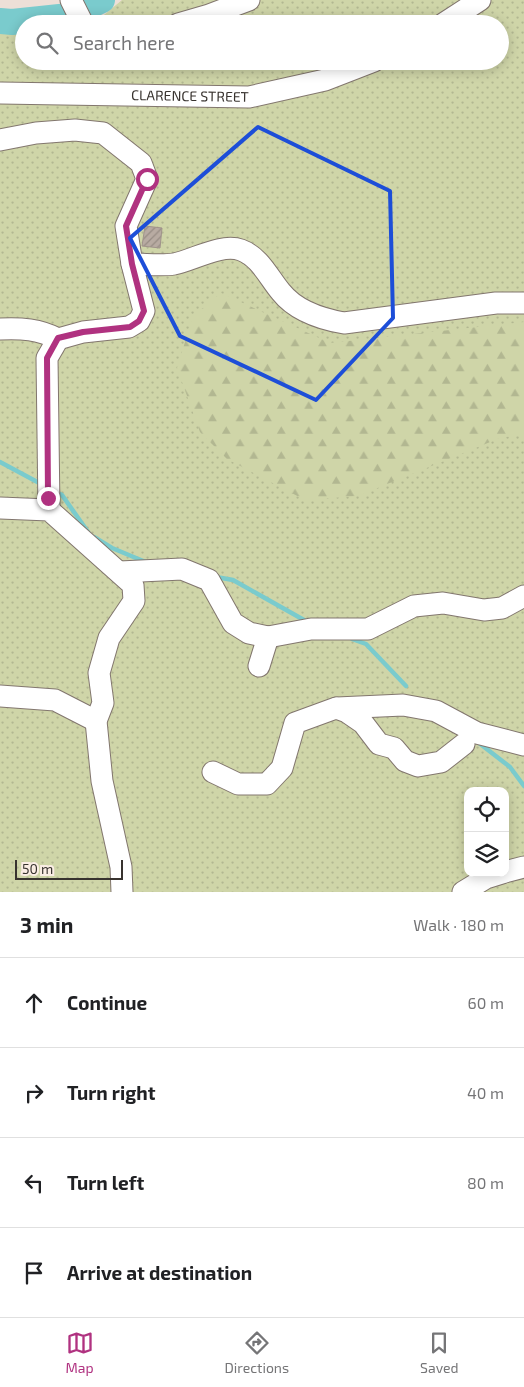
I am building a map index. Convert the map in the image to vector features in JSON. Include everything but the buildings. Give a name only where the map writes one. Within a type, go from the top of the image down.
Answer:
[{"type":"street","points":[[71,0],[78,15]]},
{"type":"street","points":[[209,15],[249,0]]},
{"type":"street","points":[[458,15],[480,0]]},
{"type":"street","name":"CLARENCE STREET","points":[[0,93],[248,97],[326,80],[351,70]]},
{"type":"street","points":[[0,140],[36,133],[75,130],[103,133],[141,163],[147,179],[126,226],[132,264],[144,311],[139,321],[130,327],[83,332],[58,338],[42,331],[19,328],[0,329]]},
{"type":"street","points":[[132,264],[172,264],[219,250],[241,250],[262,266],[282,293],[297,306],[321,319],[344,323],[496,303],[524,303]]},
{"type":"street","points":[[58,338],[47,358],[48,495],[133,585],[134,601],[109,638],[99,673],[103,703],[96,721],[102,780],[121,867],[122,892]]},
{"type":"street","points":[[0,508],[48,495]]},
{"type":"street","points":[[120,572],[182,569],[209,580],[234,623],[249,633],[268,637],[311,629],[368,629],[414,606],[444,603],[484,610],[502,608],[524,596]]},
{"type":"street","points":[[260,666],[268,637]]},
{"type":"street","points":[[0,696],[55,700],[96,721]]},
{"type":"street","points":[[213,772],[238,784],[267,784],[282,768],[295,723],[336,708],[402,705],[436,711],[477,733],[524,745]]},
{"type":"street","points":[[336,708],[347,712],[363,723],[379,744],[394,748],[405,761],[418,766],[441,762],[464,744]]},
{"type":"street","points":[[509,872],[524,867]]},
{"type":"street","points":[[463,892],[490,877]]},
{"type":"highlighted area","points":[[258,127],[390,191],[393,318],[316,400],[180,336],[130,238]]},
{"type":"green space","points":[[122,0],[524,0],[524,892],[0,892],[0,28],[15,28],[15,70],[509,70],[509,15],[104,15]]},
{"type":"green space","points":[[221,293],[330,343],[524,322],[524,434],[500,438],[358,496],[305,500],[227,459],[200,432],[177,368],[193,316]]},
{"type":"waterway","points":[[71,15],[102,0]]},
{"type":"waterway","points":[[0,21],[15,22]]},
{"type":"waterway","points":[[0,462],[43,485]]},
{"type":"waterway","points":[[56,492],[62,495],[88,532]]},
{"type":"waterway","points":[[94,537],[112,548],[148,563]]},
{"type":"waterway","points":[[216,577],[233,580],[304,620]]},
{"type":"waterway","points":[[352,639],[366,644],[406,686]]},
{"type":"waterway","points":[[479,743],[510,767],[524,786]]},
{"type":"route","points":[[48,498],[47,358],[58,338],[83,332],[130,327],[139,321],[144,311],[132,264],[126,226],[147,179]]}]
